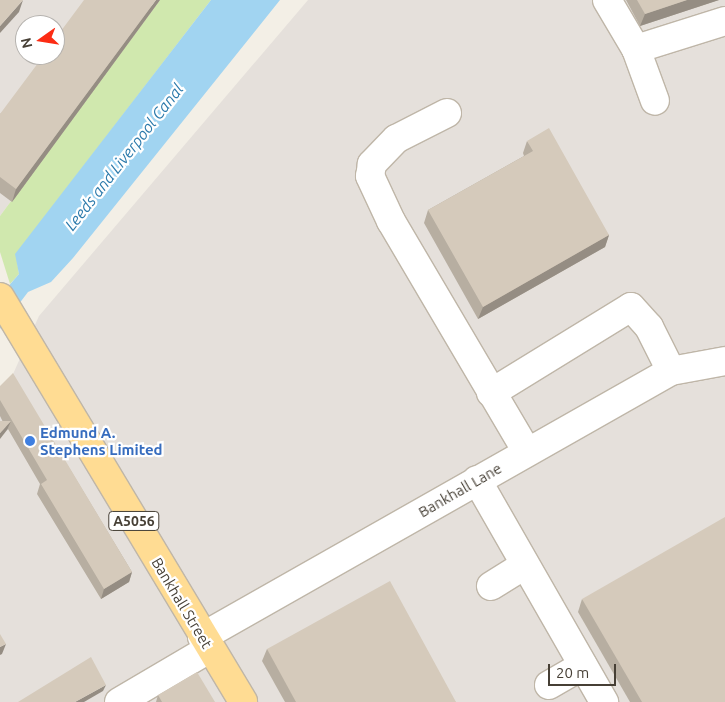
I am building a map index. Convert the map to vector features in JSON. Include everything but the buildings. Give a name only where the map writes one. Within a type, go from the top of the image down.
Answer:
[{"type":"main road","name":"Bankhall Street","points":[[0,297],[243,702]]},
{"type":"street","points":[[607,0],[636,49],[655,101]]},
{"type":"street","points":[[636,49],[725,21]]},
{"type":"street","points":[[447,113],[396,139],[372,164],[370,176],[491,393],[527,452]]},
{"type":"street","points":[[491,393],[631,307],[650,327],[671,371]]},
{"type":"street","name":"Bankhall Lane","points":[[119,702],[206,643],[477,480],[671,371],[725,361]]},
{"type":"street","points":[[477,480],[604,702]]},
{"type":"street","points":[[491,586],[526,565]]},
{"type":"street","points":[[549,685],[583,665]]},
{"type":"shaded area","points":[[0,0],[160,0],[0,216]]},
{"type":"shaded area","points":[[308,0],[725,0],[725,702],[0,702],[0,393],[9,383],[39,316]]},
{"type":"green space","points":[[160,0],[211,0],[16,254],[19,274],[10,284],[0,252],[0,216]]},
{"type":"water","name":"Leeds and Liverpool Canal","points":[[211,0],[280,0],[73,258],[51,282],[28,292],[0,329],[0,296],[19,274],[15,254]]},
{"type":"place","name":"Edmund A. Stephens Limited","points":[[30,441]]}]
